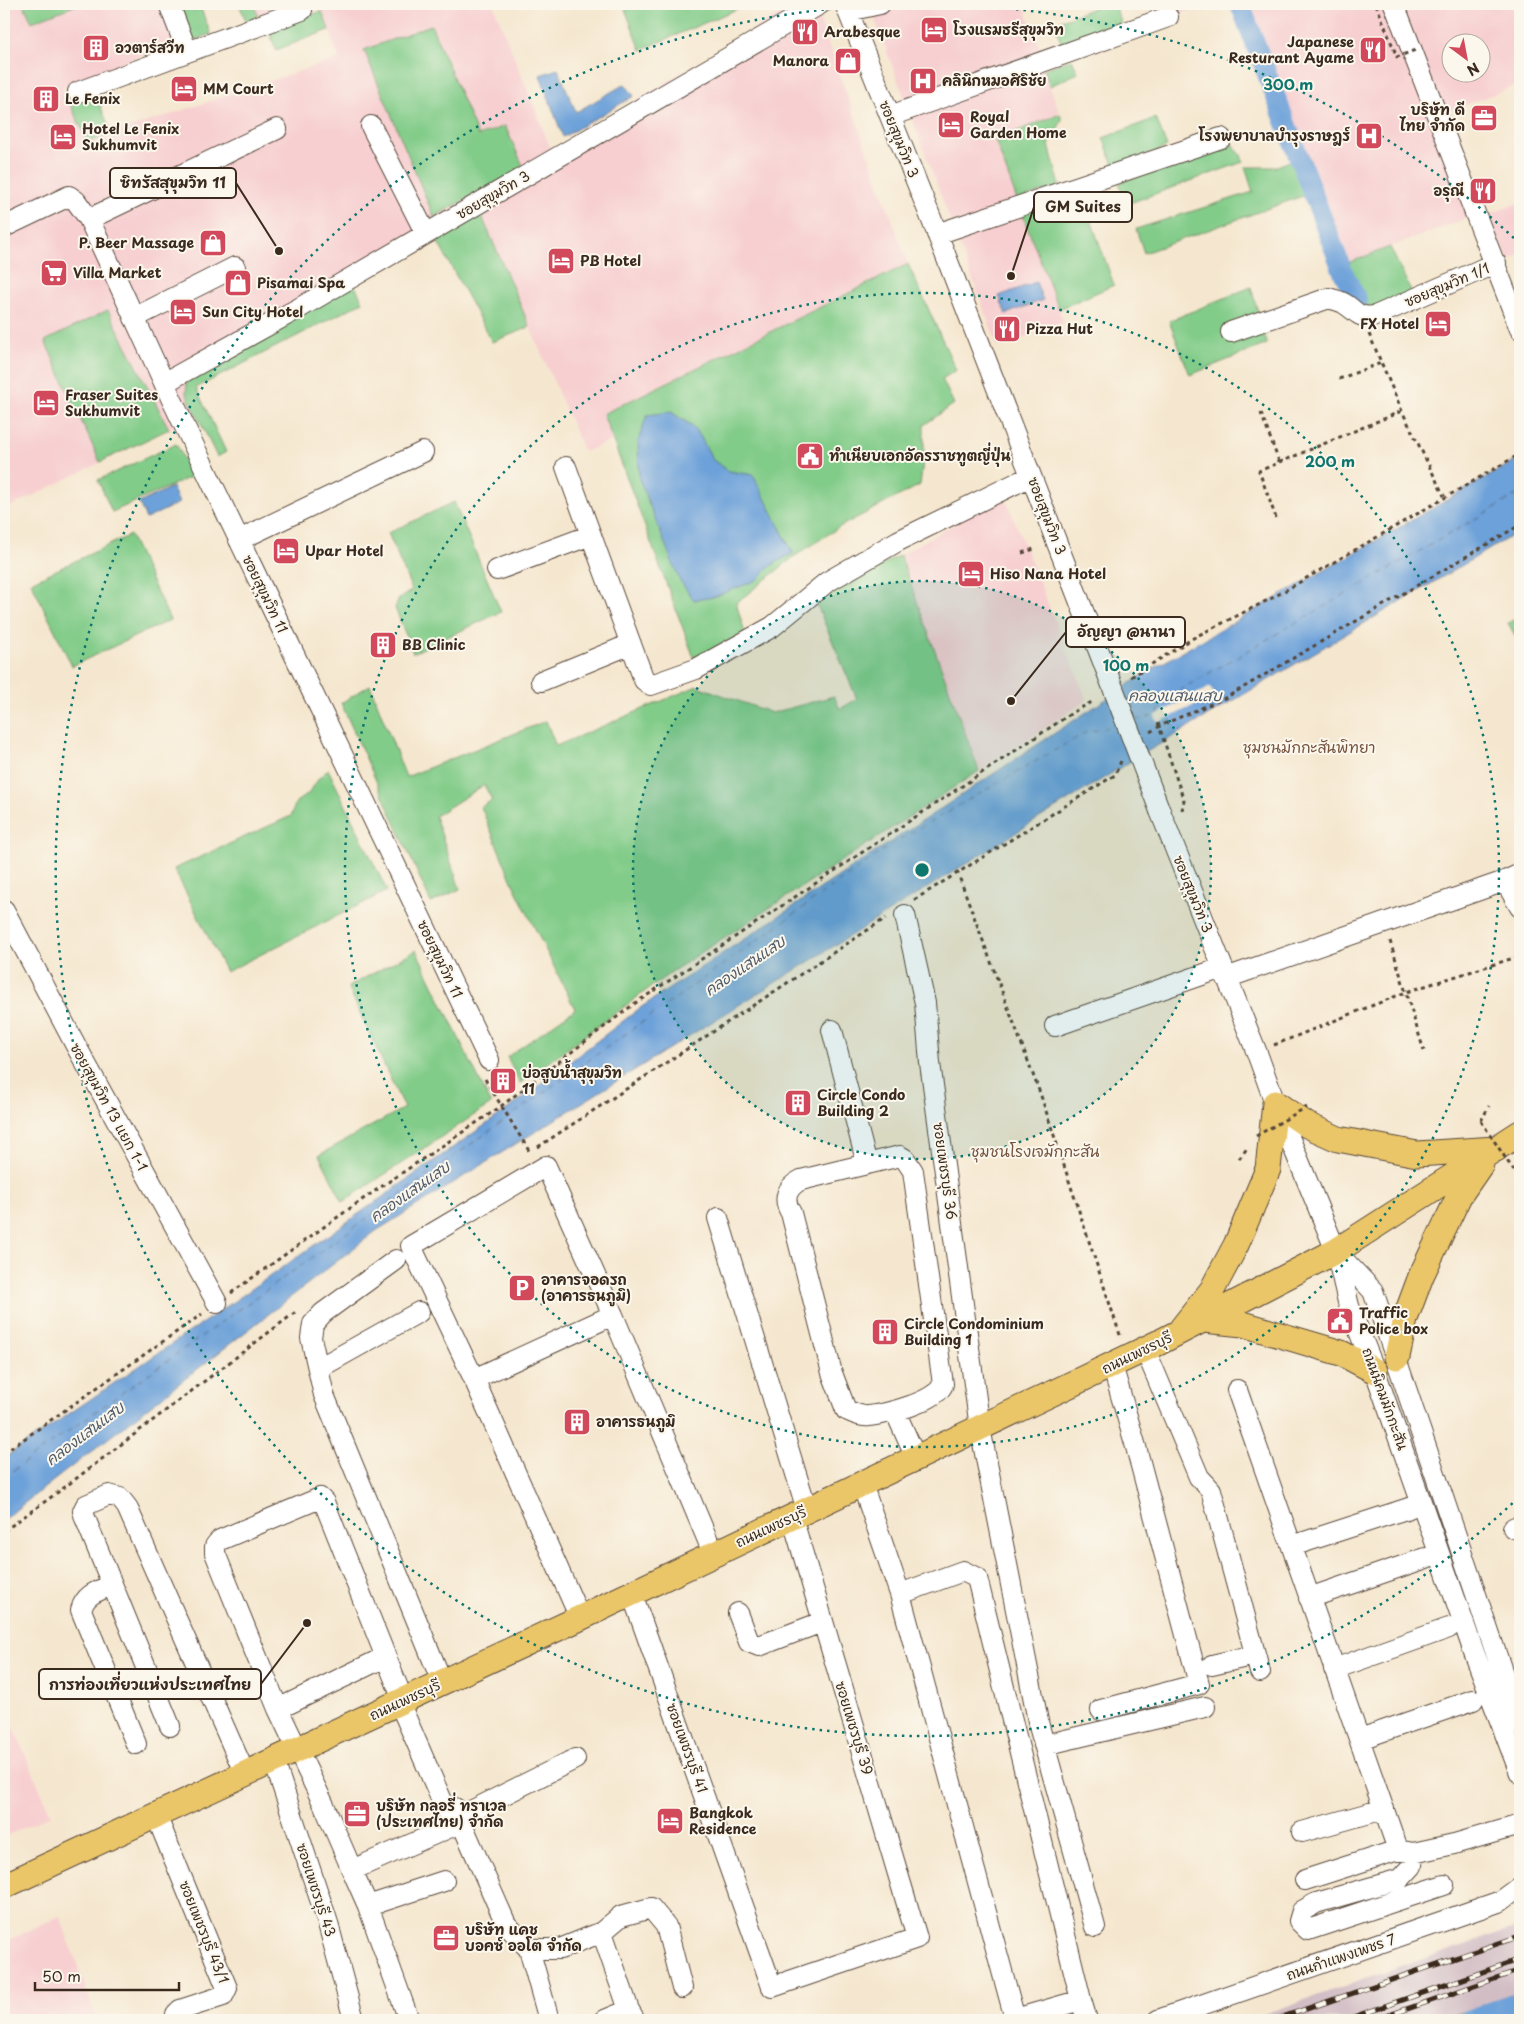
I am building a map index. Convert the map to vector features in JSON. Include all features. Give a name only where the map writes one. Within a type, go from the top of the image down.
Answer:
[{"type":"main road","points":[[1179,1332],[1212,1290],[1236,1245],[1268,1169],[1275,1103],[1307,1125],[1338,1139],[1417,1154],[1492,1152]]},
{"type":"main road","name":"ถนนเพชรบุรี","points":[[4,1886],[632,1594],[1128,1358],[1336,1251],[1520,1133]]},
{"type":"main road","points":[[1397,1357],[1405,1319],[1421,1276],[1459,1196],[1492,1152]]},
{"type":"main road","points":[[1204,1320],[1242,1324],[1341,1353],[1375,1371]]},
{"type":"street","points":[[170,4],[187,51]]},
{"type":"street","name":"ซอยสุขุมวิท 3","points":[[164,383],[301,307],[820,4]]},
{"type":"street","points":[[847,7],[880,4]]},
{"type":"street","name":"ซอยสุขุมวิท 1/1","points":[[1394,4],[1520,329]]},
{"type":"street","name":"ซอยสุขุมวิท 3","points":[[847,7],[937,234],[1160,811],[1257,1053],[1275,1103],[1336,1251]]},
{"type":"street","points":[[78,92],[302,10]]},
{"type":"street","points":[[890,116],[1168,18]]},
{"type":"street","points":[[371,126],[426,234]]},
{"type":"street","points":[[89,220],[277,129]]},
{"type":"street","points":[[937,234],[1222,138]]},
{"type":"street","name":"ซอยสุขุมวิท 11","points":[[4,227],[69,196],[76,201],[89,220],[487,1069]]},
{"type":"street","name":"ซอยสุขุมวิท 1/1","points":[[1363,317],[1375,316],[1496,264]]},
{"type":"street","points":[[134,318],[235,267]]},
{"type":"street","points":[[1231,332],[1329,298],[1344,302],[1363,317]]},
{"type":"street","points":[[239,540],[423,452]]},
{"type":"street","points":[[566,467],[644,680],[650,686],[696,669],[772,626],[835,578],[898,541],[1031,476]]},
{"type":"street","points":[[497,570],[591,535]]},
{"type":"street","points":[[541,682],[631,644]]},
{"type":"street","points":[[1055,1026],[1384,923],[1513,878],[1520,907]]},
{"type":"street","name":"ซอยสุขุมวิท 13 แยก 1-1","points":[[4,910],[217,1303]]},
{"type":"street","name":"ซอยเพชรบุรี 36","points":[[905,915],[925,1003],[931,1073],[980,1428],[1039,1726],[1095,1927]]},
{"type":"street","points":[[832,1030],[867,1164]]},
{"type":"street","points":[[900,1156],[905,1159],[913,1170],[943,1378],[941,1390],[938,1393],[895,1411],[868,1416],[846,1410],[832,1373],[791,1213],[786,1201],[790,1188],[802,1180],[867,1164],[900,1156]]},
{"type":"street","points":[[580,1618],[474,1379],[410,1246],[546,1166],[613,1315],[714,1554]]},
{"type":"street","name":"ซอยเพชรบุรี 39","points":[[718,1218],[799,1514],[822,1622],[916,1938]]},
{"type":"street","name":"ถนนนิคมมักกะสัน","points":[[1336,1251],[1373,1291],[1397,1357],[1520,1724]]},
{"type":"street","name":"ถนนนิคมมักกะสัน","points":[[1336,1251],[1349,1306],[1375,1371],[1479,1664],[1520,1773]]},
{"type":"street","points":[[396,1260],[323,1313],[313,1324],[311,1338],[324,1395],[442,1682]]},
{"type":"street","points":[[319,1368],[418,1312]]},
{"type":"street","points":[[474,1379],[613,1315]]},
{"type":"street","points":[[1128,1358],[1199,1477],[1211,1490],[1258,1664],[1212,1665]]},
{"type":"street","points":[[1102,1710],[1199,1684],[1136,1447],[1128,1358]]},
{"type":"street","points":[[1237,1390],[1384,1809],[1412,1866],[1400,1879],[1316,1903],[1302,1911],[1299,1921],[1308,1930],[1444,1885]]},
{"type":"street","points":[[895,1411],[916,1458]]},
{"type":"street","points":[[862,1484],[900,1594],[1014,2019],[1082,2000]]},
{"type":"street","points":[[170,1726],[83,1511],[86,1505],[109,1495],[120,1498],[126,1507],[245,1774]]},
{"type":"street","points":[[352,1870],[453,1826],[324,1502],[320,1498],[220,1540],[215,1546],[215,1553],[278,1709],[324,1804],[352,1870],[368,1906],[409,2020]]},
{"type":"street","points":[[1292,1546],[1409,1508]]},
{"type":"street","points":[[1309,1598],[1426,1558]]},
{"type":"street","points":[[900,1594],[963,1571],[977,1578],[1087,2020]]},
{"type":"street","points":[[112,1584],[89,1595],[83,1602],[81,1610],[136,1744]]},
{"type":"street","name":"ซอยเพชรบุรี 41","points":[[632,1594],[772,1986],[916,1938]]},
{"type":"street","points":[[738,1613],[749,1642],[759,1646],[822,1622]]},
{"type":"street","points":[[1334,1669],[1449,1628]]},
{"type":"street","points":[[278,1709],[385,1657]]},
{"type":"street","points":[[403,1700],[459,1817],[506,1924],[529,1950],[549,2020]]},
{"type":"street","points":[[1360,1739],[1473,1700]]},
{"type":"street","points":[[1044,1746],[1205,1707]]},
{"type":"street","points":[[459,1817],[575,1759]]},
{"type":"street","name":"ซอยเพชรบุรี 43","points":[[274,1761],[327,1920],[354,2020]]},
{"type":"street","points":[[1302,1832],[1384,1809]]},
{"type":"street","name":"ซอยเพชรบุรี 43/1","points":[[156,1815],[227,1988],[223,1996],[180,2010],[176,2014],[175,2020]]},
{"type":"street","points":[[1305,1880],[1406,1852],[1454,1844],[1520,1825]]},
{"type":"street","points":[[368,1906],[444,1881]]},
{"type":"street","name":"ถนนกำแพงเพชร 7","points":[[1158,2020],[1501,1901],[1520,1887]]},
{"type":"street","points":[[529,1950],[560,1948],[602,1932],[621,1916],[651,1908],[666,1926],[682,1988]]},
{"type":"street","points":[[602,1932],[632,2015],[605,2020]]},
{"type":"path","points":[[1376,4],[1397,57],[1418,49]]},
{"type":"path","points":[[1363,317],[1402,411],[1444,496]]},
{"type":"path","points":[[1339,379],[1381,363]]},
{"type":"path","points":[[1276,518],[1258,471],[1402,411]]},
{"type":"path","points":[[1261,413],[1279,462]]},
{"type":"path","points":[[1131,678],[1146,666],[1195,637],[1274,597],[1444,496],[1520,454]]},
{"type":"path","points":[[1144,735],[1159,725],[1227,697],[1520,525]]},
{"type":"path","points":[[1022,554],[1034,549]]},
{"type":"path","points":[[4,1453],[366,1197],[500,1107],[634,1004],[1066,717],[1092,702]]},
{"type":"path","points":[[1159,725],[1184,801],[1182,810]]},
{"type":"path","points":[[1122,759],[1115,774],[957,871],[1041,1096],[1128,1358]]},
{"type":"path","points":[[1384,923],[1424,1051]]},
{"type":"path","points":[[1257,1053],[1406,992],[1520,956]]},
{"type":"path","points":[[487,1069],[500,1107],[530,1152]]},
{"type":"path","points":[[1489,1106],[1481,1121],[1514,1171],[1520,1168]]},
{"type":"path","points":[[1256,1136],[1306,1107]]},
{"type":"path","points":[[4,1531],[62,1490]]},
{"type":"shaded area","points":[[4,4],[23,4],[32,22],[79,4],[178,4],[190,36],[62,87],[88,142],[339,58],[320,4],[493,4],[552,152],[796,4],[814,4],[908,264],[603,414],[613,440],[584,452],[480,212],[187,381],[187,394],[197,415],[4,510]]},
{"type":"shaded area","points":[[254,4],[291,4],[258,16]]},
{"type":"shaded area","points":[[869,4],[1023,4],[1043,55],[1044,69],[1060,114],[995,140],[1064,323],[998,347]]},
{"type":"shaded area","points":[[1171,4],[1211,4],[1176,15]]},
{"type":"shaded area","name":"โรงพยาบาลบำรุงราษฎร์","points":[[1235,4],[1520,4],[1520,84],[1442,114],[1478,214],[1340,266]]},
{"type":"shaded area","points":[[1520,202],[1520,255],[1508,260],[1488,215]]},
{"type":"shaded area","points":[[1004,495],[1087,700],[979,771],[900,555]]},
{"type":"shaded area","points":[[4,1705],[51,1815],[4,1837]]},
{"type":"shaded area","points":[[60,1916],[97,2020],[4,2020],[4,1942]]},
{"type":"shaded area","points":[[1520,1926],[1520,1992],[1439,2020],[1246,2020]]},
{"type":"green space","points":[[23,4],[79,4],[32,22]]},
{"type":"green space","points":[[178,4],[199,4],[211,34],[192,41]]},
{"type":"green space","points":[[239,4],[254,4],[258,16],[246,21]]},
{"type":"green space","points":[[623,4],[749,4],[641,50]]},
{"type":"green space","points":[[1104,4],[1114,4],[1123,27],[1063,48],[1054,23]]},
{"type":"green space","points":[[322,11],[329,30],[276,50],[269,30]]},
{"type":"green space","points":[[431,25],[478,136],[505,126],[524,168],[434,217],[364,50]]},
{"type":"green space","points":[[1072,59],[1078,73],[1050,86],[1044,69]]},
{"type":"green space","points":[[95,93],[112,134],[88,142],[69,102]]},
{"type":"green space","points":[[1060,114],[1062,120],[1049,145],[1060,186],[1017,200],[995,140]]},
{"type":"green space","points":[[1156,118],[1167,147],[1115,168],[1103,138]]},
{"type":"green space","points":[[1223,144],[1233,145],[1241,155],[1243,162],[1127,204],[1119,183]]},
{"type":"green space","points":[[1297,158],[1311,193],[1144,253],[1136,229],[1253,192],[1245,167],[1275,167]]},
{"type":"green space","points":[[1081,192],[1114,285],[1059,309],[1021,211]]},
{"type":"green space","points":[[480,212],[530,327],[492,342],[435,237]]},
{"type":"green space","points":[[1390,247],[1413,295],[1370,312],[1348,263]]},
{"type":"green space","points":[[908,264],[956,370],[942,379],[954,404],[924,425],[924,453],[920,485],[841,526],[795,556],[736,603],[745,633],[694,658],[603,414]],"holes":[[[671,412],[692,426],[700,436],[712,460],[729,471],[753,475],[793,553],[772,565],[757,580]]]},
{"type":"green space","points":[[353,282],[363,302],[196,388],[226,452],[217,457],[186,393],[187,381]]},
{"type":"green space","points":[[1251,287],[1267,344],[1190,375],[1169,321]]},
{"type":"green space","points":[[108,310],[169,429],[100,462],[45,341]]},
{"type":"green space","points":[[176,444],[193,476],[112,512],[98,480]]},
{"type":"green space","points":[[454,502],[501,612],[413,653],[395,608],[399,599],[412,590],[388,533]]},
{"type":"green space","points":[[130,535],[170,620],[72,666],[31,582]]},
{"type":"green space","points":[[900,555],[979,771],[673,971],[520,1083],[507,1057],[575,1009],[513,884],[481,807],[492,800],[484,785],[435,816],[460,889],[431,903],[341,703],[370,685],[406,777],[546,721],[556,746],[697,686],[772,713],[834,696],[840,709],[857,699],[816,603]]},
{"type":"green space","points":[[1520,616],[1520,644],[1508,623]]},
{"type":"green space","points":[[328,769],[387,891],[226,972],[174,869],[291,816],[296,802],[309,793]]},
{"type":"green space","points":[[416,950],[491,1104],[343,1202],[319,1155],[404,1108],[348,987]]},
{"type":"green space","points":[[1520,1992],[1520,2020],[1439,2020]]},
{"type":"water","points":[[558,69],[576,112],[625,84],[634,96],[563,137],[540,75]]},
{"type":"water","points":[[1036,282],[1043,300],[1006,314],[999,296]]},
{"type":"water","points":[[671,412],[692,426],[700,436],[713,460],[729,471],[753,475],[793,553],[772,565],[757,580],[714,597],[694,600],[680,581],[639,479],[638,441],[647,415]]},
{"type":"water","name":"คลองแสนแสบ","points":[[1520,458],[1520,531],[1128,763],[376,1231],[4,1519],[4,1458],[226,1307],[512,1106],[640,1008],[1147,672]]},
{"type":"water","points":[[172,487],[179,503],[146,519],[139,503]]},
{"type":"pier","points":[[1210,687],[1215,695],[1158,723],[1154,714],[1156,715]]},
{"type":"waterway","points":[[1240,4],[1343,272],[1357,300]]},
{"type":"waterway","points":[[1467,2020],[1520,2002]]},
{"type":"ferry route","points":[[1136,720],[1156,715],[1173,694],[1520,493]]},
{"type":"ferry route","points":[[4,1477],[895,842],[1085,733],[1117,725]]},
{"type":"railway","points":[[1274,2020],[1520,1936]]},
{"type":"railway","points":[[1345,2020],[1520,1959]]},
{"type":"railway","points":[[1375,2020],[1520,1970]]},
{"type":"place","name":"โรงแรมธรีสุขุมวิท","points":[[934,30]]},
{"type":"place","name":"Arabesque","points":[[805,32]]},
{"type":"place","name":"อวตาร์สวีท","points":[[96,48]]},
{"type":"place","name":"Japanese Resturant Ayame","points":[[1373,50]]},
{"type":"place","name":"Manora","points":[[848,61]]},
{"type":"place","name":"คลินิกหมอศิริชัย","points":[[923,81]]},
{"type":"place","name":"MM Court","points":[[184,89]]},
{"type":"place","name":"Le Fenix","points":[[46,99]]},
{"type":"place","name":"บริษัท ดี ไทย จำกัด","points":[[1484,118]]},
{"type":"place","name":"Royal Garden Home","points":[[951,125]]},
{"type":"place","name":"โรงพยาบาลบำรุงราษฎร์","points":[[1369,136]]},
{"type":"place","name":"Hotel Le Fenix Sukhumvit","points":[[63,137]]},
{"type":"place","name":"อรุณี","points":[[1483,191]]},
{"type":"place","name":"P. Beer Massage","points":[[213,243]]},
{"type":"place","name":"ซิทรัสสุขุมวิท 11","points":[[279,251]]},
{"type":"place","name":"PB Hotel","points":[[561,261]]},
{"type":"place","name":"Villa Market","points":[[54,273]]},
{"type":"place","name":"GM Suites","points":[[1011,276]]},
{"type":"place","name":"Pisamai Spa","points":[[238,283]]},
{"type":"place","name":"Sun City Hotel","points":[[183,312]]},
{"type":"place","name":"FX Hotel","points":[[1438,324]]},
{"type":"place","name":"Pizza Hut","points":[[1007,329]]},
{"type":"place","name":"Fraser Suites Sukhumvit","points":[[46,403]]},
{"type":"place","name":"ทำเนียบเอกอัครราชทูตญี่ปุ่น","points":[[810,456]]},
{"type":"place","name":"Upar Hotel","points":[[286,551]]},
{"type":"place","name":"Hiso Nana Hotel","points":[[971,574]]},
{"type":"place","name":"BB Clinic","points":[[383,645]]},
{"type":"place","name":"อัญญา @นานา","points":[[1011,701]]},
{"type":"place","name":"บ่อสูบน้ำสุขุมวิท 11","points":[[503,1081]]},
{"type":"place","name":"Circle Condo Building 2","points":[[798,1103]]},
{"type":"place","name":"อาคารจอดรถ (อาคารธนภูมิ)","points":[[522,1288]]},
{"type":"place","name":"Traffic Police box","points":[[1340,1321]]},
{"type":"place","name":"Circle Condominium Building 1","points":[[885,1332]]},
{"type":"place","name":"อาคารธนภูมิ","points":[[577,1422]]},
{"type":"place","name":"การท่องเที่ยวแห่งประเทศไทย","points":[[307,1623]]},
{"type":"place","name":"บริษัท กลอรี่ ทราเวล (ประเทศไทย) จำกัด","points":[[357,1814]]},
{"type":"place","name":"Bangkok Residence","points":[[670,1821]]},
{"type":"place","name":"บริษัท แคช บอคซ์ ออโต จำกัด","points":[[446,1938]]},
{"type":"district","name":"ชุมชนมักกะสันพิทยา","points":[[1309,748]]},
{"type":"district","name":"ชุมชนโรงเจมักกะสัน","points":[[1035,1152]]}]
